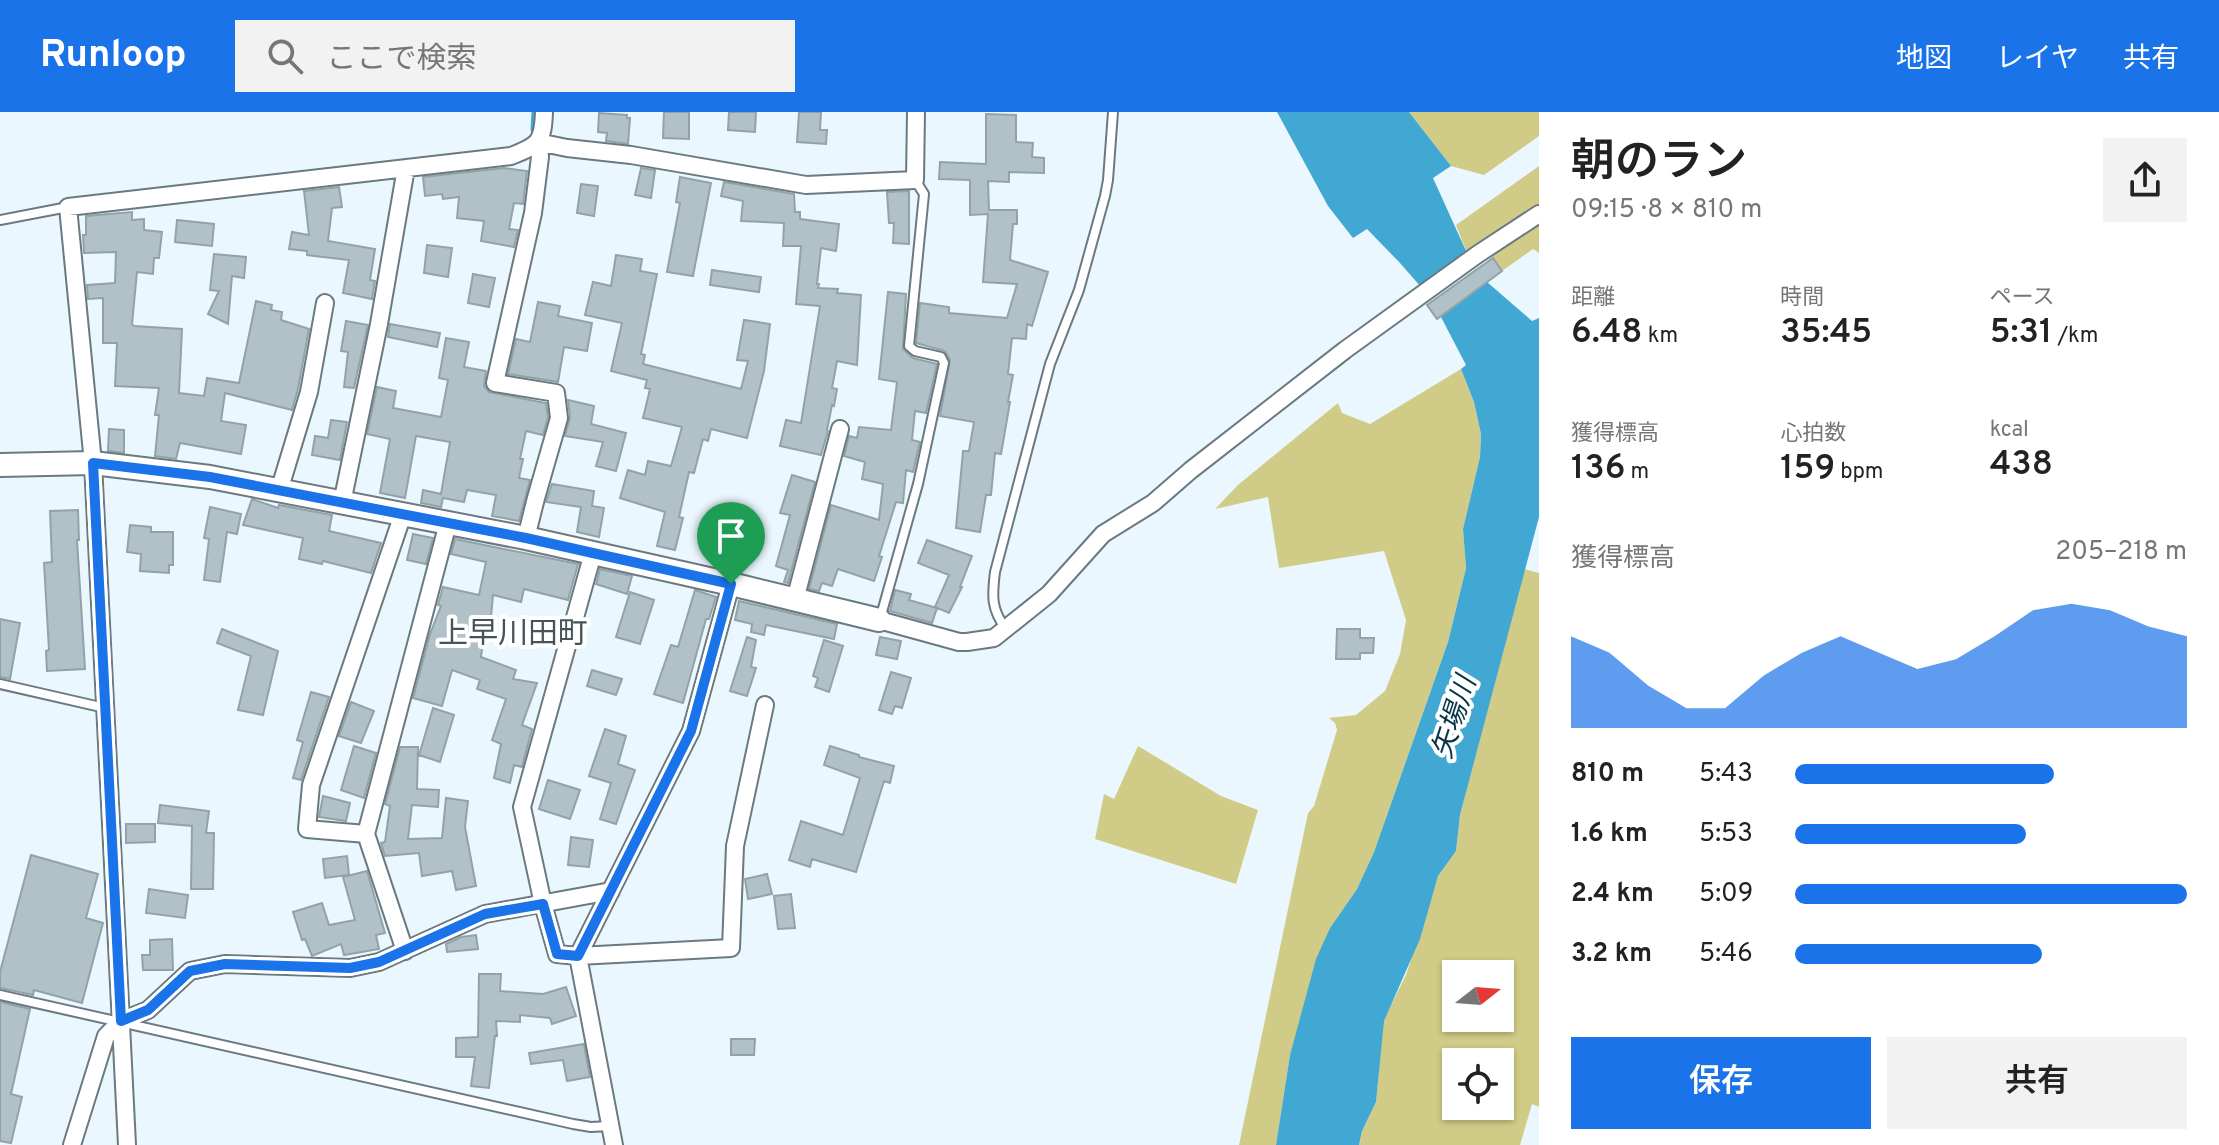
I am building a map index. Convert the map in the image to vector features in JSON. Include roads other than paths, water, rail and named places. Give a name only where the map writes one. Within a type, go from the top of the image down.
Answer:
[{"type":"street","points":[[127,1145],[93,463],[68,207],[511,156],[538,142],[543,132],[544,112]]},
{"type":"street","points":[[538,142],[806,185],[915,180],[916,112]]},
{"type":"street","points":[[526,538],[559,418],[556,393],[495,383],[533,213],[540,157],[538,142]]},
{"type":"street","points":[[342,503],[379,324],[406,168]]},
{"type":"street","points":[[0,465],[93,463],[210,477],[526,538],[967,642],[994,638],[1049,594],[1103,534],[1153,503],[1345,350],[1539,214]]},
{"type":"street","points":[[279,491],[309,392],[325,303]]},
{"type":"street","points":[[795,600],[840,429]]},
{"type":"street","points":[[366,834],[307,829],[311,785],[403,514]]},
{"type":"street","points":[[405,951],[366,834],[448,523]]},
{"type":"street","points":[[593,553],[522,807],[557,954],[578,956],[731,948],[735,846],[765,705]]},
{"type":"street","points":[[614,1145],[578,956],[691,731],[731,584]]},
{"type":"street","points":[[72,1145],[106,1036],[121,1021],[148,1010],[190,971],[225,964],[350,968],[379,962],[485,914],[611,891]]},
{"type":"lane","points":[[1006,629],[996,616],[992,596],[995,572],[1050,364],[1079,290],[1105,196],[1113,112]]},
{"type":"lane","points":[[879,620],[918,484],[944,363],[941,357],[915,351],[909,346],[924,194],[915,180]]},
{"type":"lane","points":[[0,220],[68,207]]},
{"type":"lane","points":[[0,684],[105,708]]},
{"type":"lane","points":[[0,995],[573,1124],[610,1126]]},
{"type":"water","points":[[1277,112],[1409,112],[1451,166],[1433,178],[1467,253],[1421,287],[1367,229],[1353,238],[1328,206]]},
{"type":"water","name":"矢場川","points":[[1487,282],[1532,321],[1539,318],[1539,517],[1460,815],[1456,851],[1438,876],[1420,939],[1384,1021],[1376,1102],[1359,1145],[1276,1145],[1290,1055],[1316,959],[1330,928],[1357,889],[1374,852],[1448,642],[1466,568],[1463,529],[1480,457],[1481,434],[1474,402],[1461,369],[1466,365],[1441,317]]},
{"type":"waterway","points":[[533,130],[534,112]]},
{"type":"district","name":"上早川田町","points":[[513,635]]}]
